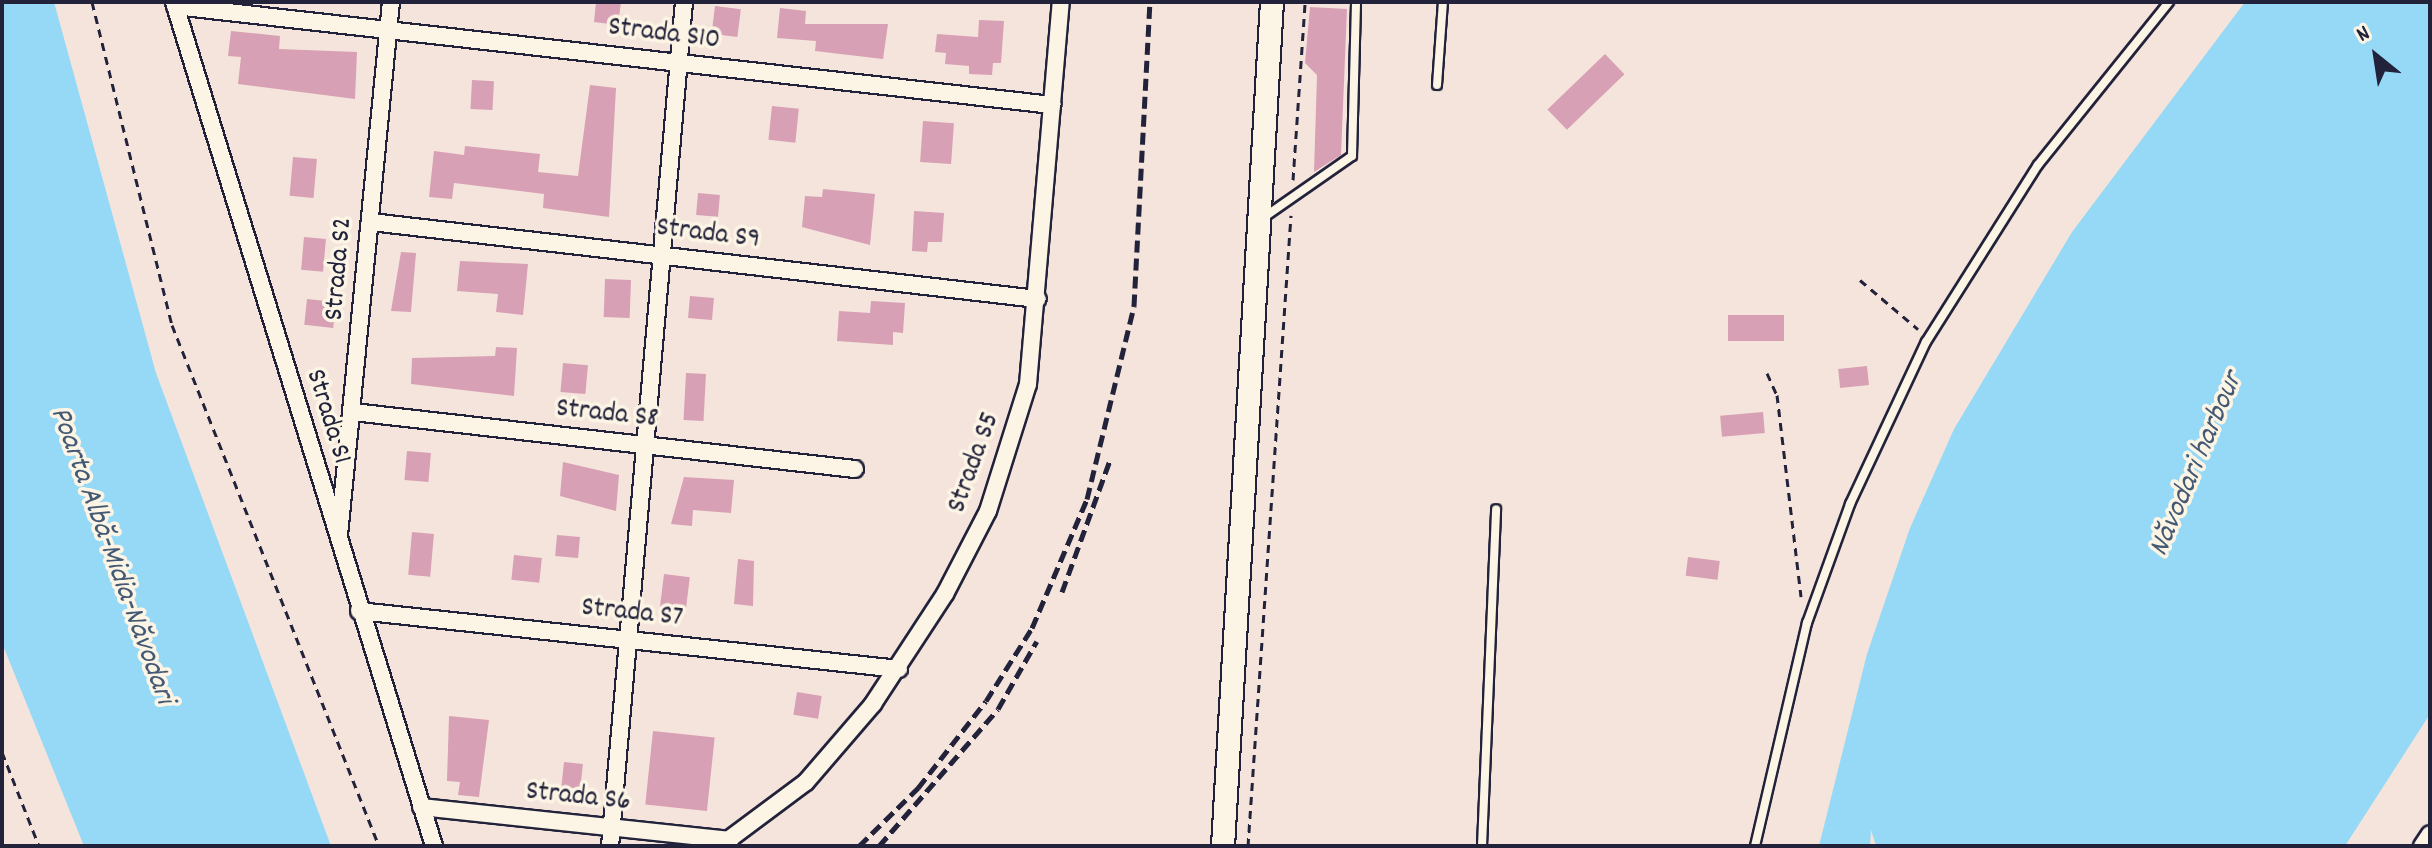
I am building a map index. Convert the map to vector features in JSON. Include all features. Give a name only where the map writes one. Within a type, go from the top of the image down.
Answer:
[{"type":"main road","points":[[1223,846],[1272,2]]},
{"type":"street","name":"Strada S2","points":[[338,540],[391,2]]},
{"type":"street","points":[[610,846],[684,2]]},
{"type":"street","name":"Strada S5","points":[[725,843],[806,782],[899,669],[981,524],[1014,443],[1038,299],[1061,2]]},
{"type":"street","name":"Strada S10","points":[[175,4],[1052,105]]},
{"type":"street","name":"Strada S1","points":[[175,4],[359,611],[434,846]]},
{"type":"street","name":"Strada S9","points":[[371,222],[1038,299]]},
{"type":"street","name":"Strada S8","points":[[353,412],[855,469]]},
{"type":"street","name":"Strada S7","points":[[359,611],[899,669]]},
{"type":"street","name":"Strada S6","points":[[421,807],[725,843]]},
{"type":"street","points":[[2422,846],[2430,834]]},
{"type":"lane","points":[[1259,220],[1352,156],[1356,2]]},
{"type":"lane","points":[[1437,85],[1443,2]]},
{"type":"lane","points":[[1755,846],[1807,623],[1850,504],[1926,342],[2038,165],[2169,2]]},
{"type":"lane","points":[[1482,846],[1496,509]]},
{"type":"path","points":[[92,2],[172,325],[379,846]]},
{"type":"path","points":[[1248,846],[1305,2]]},
{"type":"path","points":[[1860,280],[1895,305],[1926,342]]},
{"type":"path","points":[[1767,373],[1777,395],[1807,623]]},
{"type":"path","points":[[2,752],[39,846]]},
{"type":"water","name":"Poarta Albă-Midia-Năvodari","points":[[2,2],[54,2],[156,373],[331,846],[84,846],[2,643]]},
{"type":"water","name":"Năvodari harbour","points":[[2245,2],[2430,2],[2430,714],[2345,846],[1876,846],[1871,830],[1870,846],[1819,846],[1867,654],[1910,528],[1954,429],[2072,232]]},
{"type":"building","points":[[596,2],[621,2],[618,25],[594,22]]},
{"type":"building","points":[[715,6],[741,9],[737,37],[712,34]]},
{"type":"building","points":[[1310,7],[1347,9],[1341,155],[1314,172],[1317,75],[1305,63]]},
{"type":"building","points":[[780,8],[806,11],[805,24],[888,24],[883,59],[815,51],[816,41],[777,38]]},
{"type":"building","points":[[979,20],[1004,21],[1001,63],[993,63],[992,75],[969,74],[969,66],[945,64],[946,53],[935,52],[937,34],[978,37]]},
{"type":"building","points":[[231,31],[280,36],[279,49],[357,52],[355,99],[238,84],[241,57],[228,56]]},
{"type":"building","points":[[1605,54],[1624,74],[1567,130],[1547,110]]},
{"type":"building","points":[[472,80],[494,81],[492,110],[470,109]]},
{"type":"building","points":[[590,85],[616,88],[609,217],[543,208],[544,194],[454,183],[452,199],[429,197],[434,151],[464,155],[465,146],[540,154],[538,172],[578,176]]},
{"type":"building","points":[[772,106],[799,109],[795,143],[768,140]]},
{"type":"building","points":[[923,121],[954,123],[951,164],[920,162]]},
{"type":"building","points":[[293,157],[317,159],[314,198],[290,196]]},
{"type":"building","points":[[823,189],[875,194],[870,245],[802,227],[805,196],[822,197]]},
{"type":"building","points":[[698,193],[720,195],[718,217],[696,215]]},
{"type":"building","points":[[914,211],[944,213],[942,242],[928,242],[927,252],[912,251]]},
{"type":"building","points":[[304,237],[326,239],[323,272],[301,270]]},
{"type":"building","points":[[401,252],[416,253],[411,312],[391,311]]},
{"type":"building","points":[[460,261],[528,264],[523,315],[496,312],[498,294],[457,291]]},
{"type":"building","points":[[605,279],[631,280],[630,318],[604,317]]},
{"type":"building","points":[[690,296],[714,298],[712,320],[688,318]]},
{"type":"building","points":[[307,299],[336,302],[333,328],[304,325]]},
{"type":"building","points":[[871,301],[905,303],[903,333],[893,332],[893,345],[837,341],[839,311],[870,313]]},
{"type":"building","points":[[1728,315],[1784,315],[1784,341],[1728,341]]},
{"type":"building","points":[[496,347],[517,348],[514,396],[411,384],[412,358],[495,356]]},
{"type":"building","points":[[563,363],[588,365],[585,394],[560,392]]},
{"type":"building","points":[[1867,366],[1869,385],[1840,388],[1838,369]]},
{"type":"building","points":[[686,373],[706,374],[704,421],[684,420]]},
{"type":"building","points":[[1763,412],[1765,433],[1722,437],[1720,416]]},
{"type":"building","points":[[407,451],[431,453],[428,482],[404,480]]},
{"type":"building","points":[[563,462],[619,475],[616,511],[560,496]]},
{"type":"building","points":[[684,477],[734,480],[731,513],[693,510],[692,526],[671,524]]},
{"type":"building","points":[[412,532],[434,534],[430,577],[408,575]]},
{"type":"building","points":[[557,535],[580,537],[578,558],[555,556]]},
{"type":"building","points":[[514,555],[542,558],[539,583],[511,580]]},
{"type":"building","points":[[1688,557],[1720,561],[1717,580],[1686,576]]},
{"type":"building","points":[[738,559],[754,561],[753,606],[734,604]]},
{"type":"building","points":[[664,574],[690,577],[686,611],[660,608]]},
{"type":"building","points":[[797,692],[822,696],[818,719],[793,715]]},
{"type":"building","points":[[449,716],[489,720],[479,797],[458,795],[460,782],[447,781]]},
{"type":"building","points":[[653,731],[715,737],[707,811],[645,805]]},
{"type":"building","points":[[564,762],[583,764],[580,789],[561,787]]},
{"type":"railway","points":[[859,846],[918,788],[986,701],[1032,628],[1087,499],[1134,306],[1150,2]]},
{"type":"railway","points":[[1062,592],[1110,460]]},
{"type":"railway","points":[[879,846],[998,709],[1037,641]]}]
